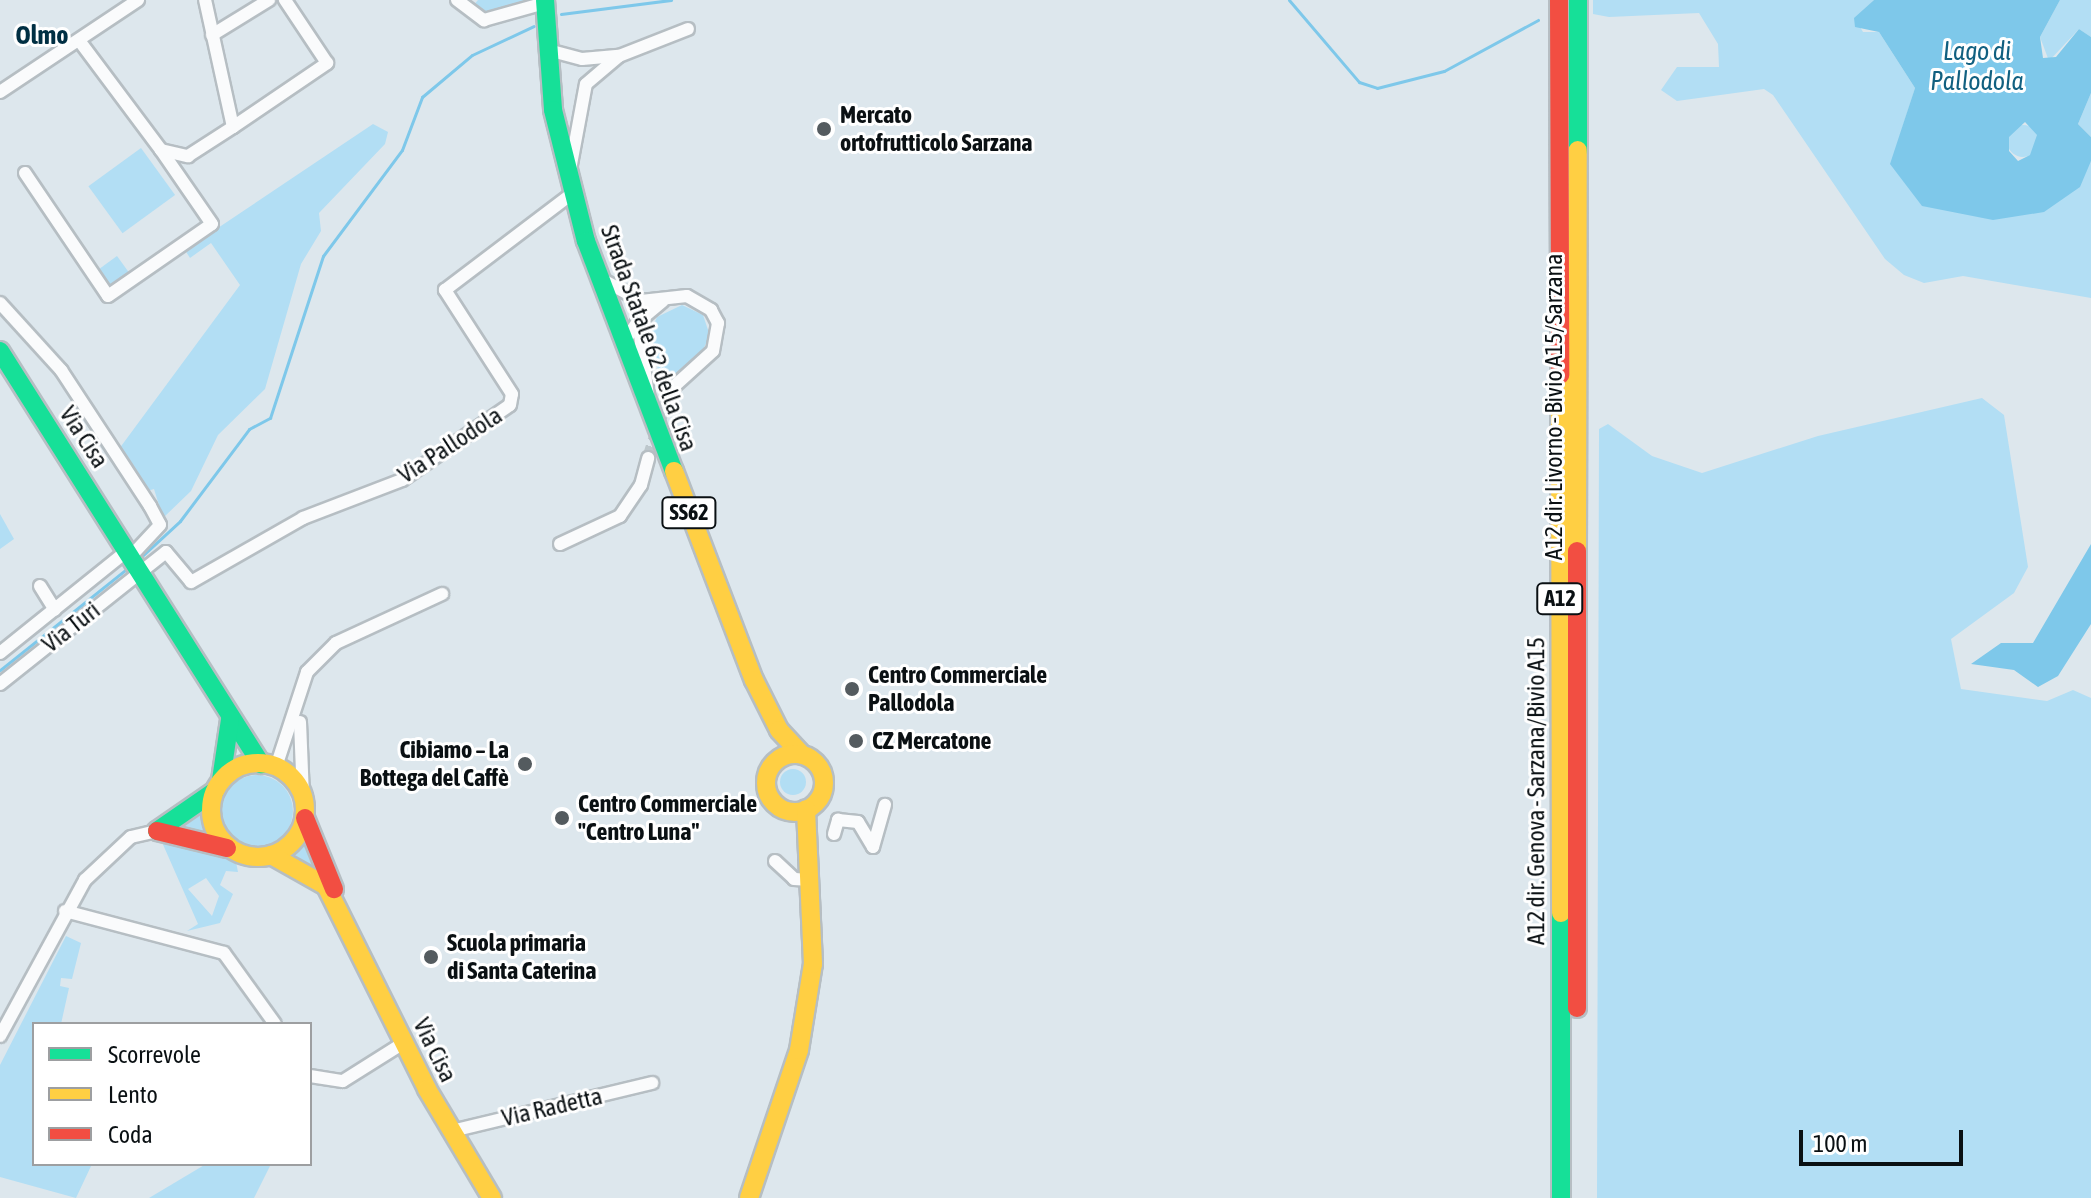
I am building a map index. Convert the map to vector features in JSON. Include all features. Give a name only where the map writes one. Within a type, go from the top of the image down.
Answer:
[{"type":"main road","name":"A12 dir. Genova - Sarzana/Bivio A15","points":[[1559,0],[1561,1198]]},
{"type":"main road","name":"A12 dir. Livorno - Bivio A15/Sarzana","points":[[1577,1198],[1578,0]]},
{"type":"main road","name":"Strada Statale 62 della Cisa","points":[[545,2],[548,50],[570,186],[599,276],[754,680],[779,730],[823,779],[819,799],[806,809],[813,964],[799,1050],[749,1198]]},
{"type":"main road","name":"Via Cisa","points":[[0,351],[268,765]]},
{"type":"main road","name":"Strada Statale 62 della Cisa","points":[[754,680],[771,766],[767,791],[800,837],[811,880]]},
{"type":"main road","name":"Via Cisa","points":[[217,788],[233,733],[220,690]]},
{"type":"main road","points":[[771,766],[802,755]]},
{"type":"main road","points":[[268,765],[303,796],[305,818],[293,842],[271,855],[238,852],[157,831],[217,788],[234,770],[268,765]]},
{"type":"main road","points":[[217,788],[212,819],[238,852]]},
{"type":"main road","points":[[780,808],[806,809]]},
{"type":"main road","name":"Via Cisa","points":[[305,818],[345,918],[405,1042],[492,1198]]},
{"type":"main road","name":"Via Cisa","points":[[271,855],[326,886],[345,918]]},
{"type":"street","points":[[205,0],[233,127]]},
{"type":"street","points":[[212,35],[269,0]]},
{"type":"street","points":[[161,150],[188,156],[327,63],[285,0]]},
{"type":"street","points":[[457,0],[484,20],[545,2]]},
{"type":"street","points":[[0,92],[81,43],[135,1]]},
{"type":"street","points":[[548,50],[582,59],[619,56],[688,29]]},
{"type":"street","points":[[25,173],[108,296],[212,224],[81,43]]},
{"type":"street","points":[[570,186],[586,84],[619,56]]},
{"type":"street","name":"Via Pallodola","points":[[134,559],[173,554],[191,582],[303,518],[402,480],[510,405],[512,394],[445,290],[570,186]]},
{"type":"street","points":[[599,276],[641,301],[701,300],[718,323],[713,351],[670,390]]},
{"type":"street","points":[[625,346],[638,312],[665,299]]},
{"type":"street","points":[[647,402],[640,335],[645,316],[665,299]]},
{"type":"street","points":[[0,303],[61,370],[160,525],[134,559],[55,610],[0,653]]},
{"type":"street","points":[[560,544],[620,516],[641,485],[648,458]]},
{"type":"street","name":"Via Turi","points":[[0,684],[134,559]]},
{"type":"street","points":[[40,586],[55,610]]},
{"type":"street","points":[[268,765],[300,687],[336,643],[442,594]]},
{"type":"street","points":[[300,687],[303,796]]},
{"type":"street","points":[[834,834],[838,820],[858,822],[873,847],[885,805]]},
{"type":"street","points":[[0,1036],[65,911],[109,856],[131,837],[157,831]]},
{"type":"street","points":[[775,861],[794,879],[811,880]]},
{"type":"street","points":[[65,911],[224,953],[274,1022]]},
{"type":"street","points":[[312,1076],[343,1081],[405,1042]]},
{"type":"street","name":"Via Radetta","points":[[452,1131],[652,1083]]},
{"type":"shaded area","points":[[478,0],[531,0],[482,14],[471,8]]},
{"type":"shaded area","points":[[1593,0],[1874,0],[1855,18],[1863,32],[1879,32],[1915,88],[1891,164],[1923,206],[2082,173],[2091,161],[2091,298],[1963,276],[1924,283],[1904,275],[1885,259],[1773,95],[1764,89],[1677,101],[1661,90],[1677,67],[1719,67],[1718,44],[1699,13],[1609,17],[1593,14]]},
{"type":"shaded area","points":[[2060,0],[2091,0],[2091,37],[2079,29],[2049,61],[2040,37]]},
{"type":"shaded area","points":[[2091,93],[2091,137],[2078,124]]},
{"type":"shaded area","points":[[373,124],[388,132],[385,144],[319,213],[321,231],[301,264],[265,389],[218,435],[191,491],[163,518],[154,489],[147,491],[119,449],[240,285],[211,243],[190,258],[185,250]]},
{"type":"shaded area","points":[[2023,125],[2034,130],[2039,141],[2034,152],[2023,157],[2012,152],[2007,141],[2012,130]]},
{"type":"shaded area","points":[[141,148],[175,195],[123,233],[88,186]]},
{"type":"shaded area","points":[[117,256],[131,275],[111,290],[97,271]]},
{"type":"shaded area","points":[[682,305],[703,315],[710,336],[697,361],[663,388],[649,335],[657,317]]},
{"type":"shaded area","points":[[1982,398],[2004,415],[2028,567],[2014,593],[1951,639],[1961,689],[2047,701],[2073,690],[2091,698],[2091,1198],[1597,1198],[1599,429],[1608,424],[1652,456],[1702,473],[1818,436]]},
{"type":"shaded area","points":[[0,514],[14,539],[0,549]]},
{"type":"shaded area","points":[[793,769],[802,773],[806,782],[802,791],[793,795],[784,791],[780,782],[784,773]]},
{"type":"shaded area","points":[[264,775],[283,785],[291,797],[291,825],[283,837],[271,845],[250,847],[231,837],[223,825],[221,804],[231,785],[243,777]]},
{"type":"shaded area","points":[[205,807],[212,838],[167,828]]},
{"type":"shaded area","points":[[305,830],[328,881],[283,857]]},
{"type":"shaded area","points":[[161,840],[198,843],[236,862],[238,872],[226,871],[220,885],[233,894],[220,923],[187,931],[198,924]],"holes":[[[206,878],[219,896],[212,916],[188,889]]]},
{"type":"shaded area","points":[[66,936],[81,943],[72,979],[61,978],[60,986],[69,988],[61,1022],[32,1022],[32,1166],[91,1166],[76,1198],[0,1177],[0,1065]]},
{"type":"shaded area","points":[[203,1166],[270,1166],[254,1198],[149,1198]]},
{"type":"water","name":"Lago di Pallodola","points":[[1874,0],[2060,0],[2040,37],[2043,58],[2056,57],[2079,29],[2091,37],[2091,93],[2078,124],[2091,137],[2091,161],[2080,187],[2044,212],[1993,220],[1922,206],[1890,164],[1915,88],[1879,32],[1855,27],[1854,18]],"holes":[[[2025,122],[2037,135],[2030,155],[2018,161],[2009,151],[2009,137]]]},
{"type":"water","points":[[2091,544],[2091,624],[2058,676],[2038,687],[2014,670],[1971,664],[2001,643],[2033,643]]},
{"type":"waterway","points":[[561,14],[671,0]]},
{"type":"waterway","points":[[1289,0],[1359,82],[1377,88],[1444,71],[1538,20]]},
{"type":"waterway","points":[[141,557],[180,521],[249,429],[270,418],[323,256],[402,150],[422,97],[472,55],[534,26]]},
{"type":"waterway","points":[[0,670],[128,568]]},
{"type":"tunnel","points":[[648,458],[670,390]]},
{"type":"traffic: fast","points":[[545,0],[553,110],[586,241],[674,471]]},
{"type":"traffic: fast","points":[[1578,0],[1578,150]]},
{"type":"traffic: fast","points":[[0,351],[261,764]]},
{"type":"traffic: fast","points":[[221,780],[230,720]]},
{"type":"traffic: fast","points":[[157,831],[215,791]]},
{"type":"traffic: fast","points":[[1561,913],[1561,1198]]},
{"type":"traffic: slow","points":[[1577,551],[1578,150]]},
{"type":"traffic: slow","points":[[1560,375],[1561,913]]},
{"type":"traffic: slow","points":[[674,471],[754,680],[779,730],[802,755]]},
{"type":"traffic: slow","points":[[795,754],[806,756],[815,763],[822,772],[824,783],[822,794],[815,803],[806,810],[795,812],[784,810],[775,803],[768,794],[766,783],[768,772],[775,763],[784,756],[795,754]]},
{"type":"traffic: slow","points":[[258,763],[276,767],[291,777],[301,792],[305,810],[301,828],[291,843],[276,853],[258,857],[240,853],[225,843],[215,828],[211,810],[215,792],[225,777],[240,767],[258,763]]},
{"type":"traffic: slow","points":[[749,1198],[799,1050],[813,964],[806,809]]},
{"type":"traffic: slow","points":[[271,855],[326,886],[427,1089],[492,1198]]},
{"type":"traffic: jam","points":[[1559,0],[1560,375]]},
{"type":"traffic: jam","points":[[1577,551],[1577,1008]]},
{"type":"traffic: jam","points":[[305,818],[334,889]]},
{"type":"traffic: jam","points":[[157,831],[227,848]]},
{"type":"place","name":"Mercato ortofrutticolo Sarzana","points":[[824,129]]},
{"type":"place","name":"Centro Commerciale Pallodola","points":[[852,689]]},
{"type":"place","name":"CZ Mercatone","points":[[856,741]]},
{"type":"place","name":"Cibiamo – La Bottega del Caffè","points":[[525,764]]},
{"type":"place","name":"Centro Commerciale \"Centro Luna\"","points":[[562,818]]},
{"type":"place","name":"Scuola primaria di Santa Caterina","points":[[431,957]]},
{"type":"district","name":"Olmo","points":[[42,36]]}]
